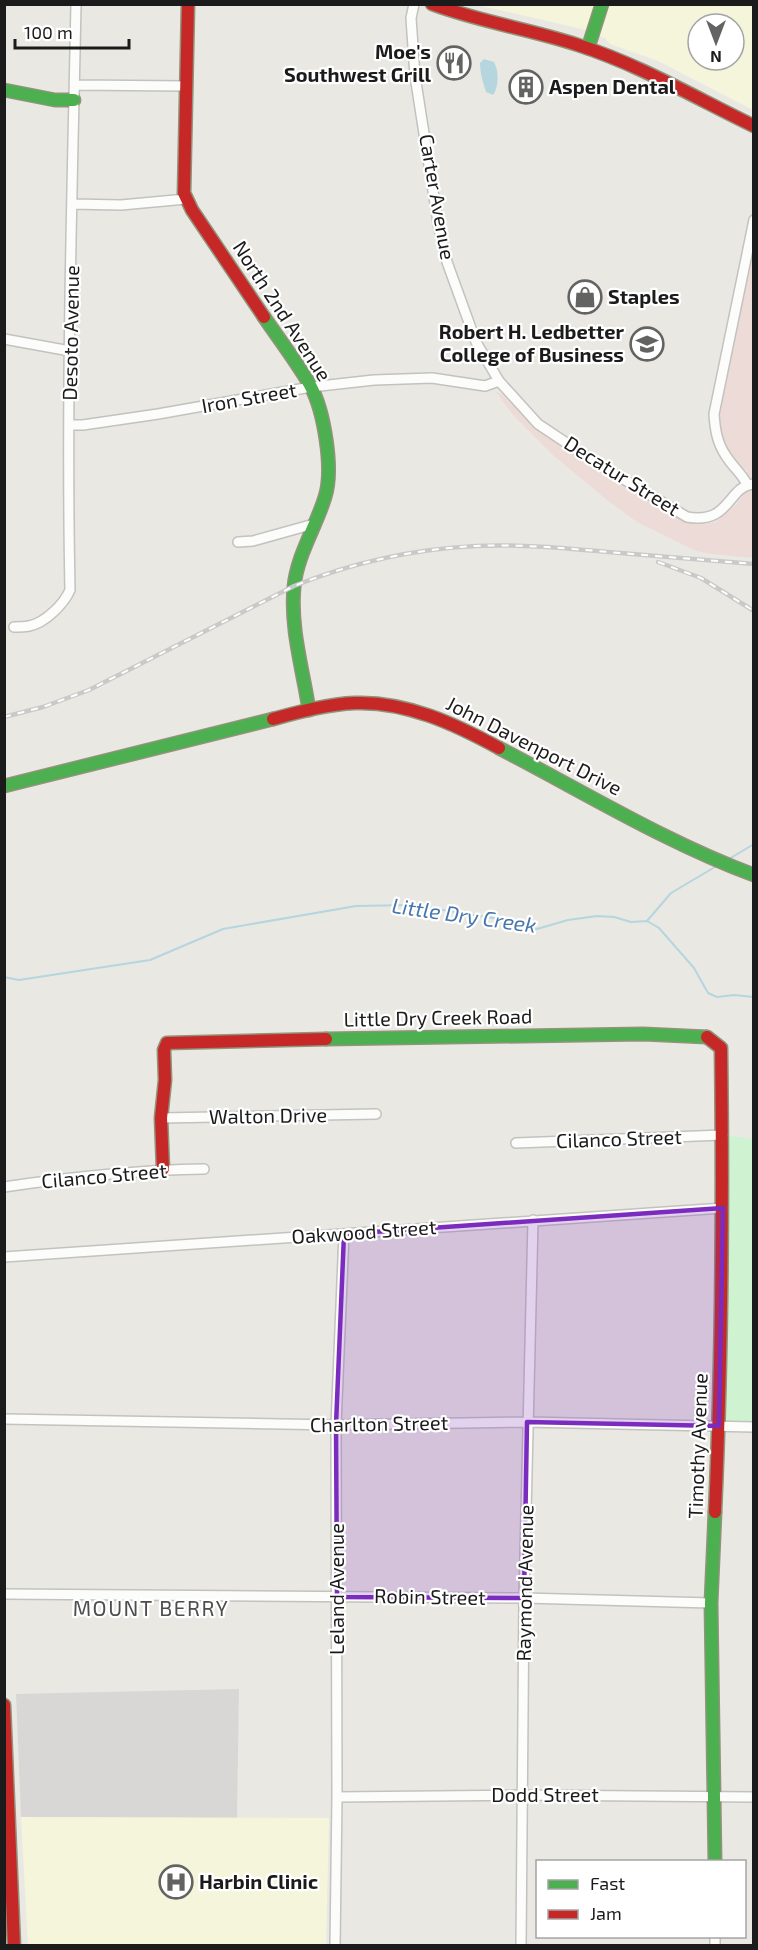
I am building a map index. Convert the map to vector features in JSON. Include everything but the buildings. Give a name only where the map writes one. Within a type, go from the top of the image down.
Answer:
[{"type":"street","name":"Desoto Avenue","points":[[14,627],[29,626],[39,622],[54,611],[70,590],[68,546],[76,4]]},
{"type":"street","name":"North 2nd Avenue","points":[[188,4],[183,185],[186,199],[311,387],[321,419],[330,474],[326,496],[297,573],[293,595],[296,631],[309,710]]},
{"type":"street","name":"Carter Avenue","points":[[414,4],[411,18],[415,76],[443,248],[476,342],[499,381]]},
{"type":"street","points":[[432,4],[491,24],[588,48],[637,69],[753,126]]},
{"type":"street","points":[[588,48],[602,4]]},
{"type":"street","points":[[75,85],[185,86]]},
{"type":"street","points":[[4,90],[55,100],[74,100]]},
{"type":"street","points":[[72,204],[121,205],[186,199]]},
{"type":"street","points":[[750,484],[727,458],[720,446],[715,434],[714,414],[753,220]]},
{"type":"street","points":[[4,339],[70,351]]},
{"type":"street","name":"Iron Street","points":[[70,425],[158,414],[311,387],[408,377],[485,386],[499,381]]},
{"type":"street","name":"Decatur Street","points":[[499,381],[538,424],[598,464],[687,517],[703,518],[717,514],[729,504],[743,486],[750,484]]},
{"type":"street","points":[[238,542],[253,541],[314,524]]},
{"type":"street","name":"John Davenport Drive","points":[[4,786],[309,710],[356,703],[403,708],[437,718],[481,738],[669,837],[719,862],[753,875]]},
{"type":"street","name":"Little Dry Creek Road","points":[[161,1118],[165,1080],[164,1050],[167,1043],[643,1034],[709,1037]]},
{"type":"street","name":"Timothy Avenue","points":[[709,1037],[721,1048],[723,1135],[719,1426],[711,1603],[716,1797],[715,1860]]},
{"type":"street","name":"Walton Drive","points":[[161,1118],[376,1114]]},
{"type":"street","points":[[161,1118],[163,1169]]},
{"type":"street","name":"Cilanco Street","points":[[516,1143],[723,1135]]},
{"type":"street","name":"Cilanco Street","points":[[4,1187],[84,1175],[163,1169],[204,1169]]},
{"type":"street","name":"Oakwood Street","points":[[4,1257],[723,1208]]},
{"type":"street","name":"Raymond Avenue","points":[[521,1946],[524,1598],[533,1220]]},
{"type":"street","name":"Leland Avenue","points":[[335,1946],[336,1425],[344,1233]]},
{"type":"street","name":"Charlton Street","points":[[4,1419],[336,1425],[527,1422],[753,1427]]},
{"type":"street","name":"Robin Street","points":[[4,1594],[524,1598],[711,1603]]},
{"type":"street","points":[[4,1705],[14,1946]]},
{"type":"street","name":"Dodd Street","points":[[337,1797],[524,1795],[753,1797]]},
{"type":"highlighted area","points":[[723,1208],[719,1426],[527,1422],[524,1598],[337,1597],[336,1425],[344,1234]]},
{"type":"shaded area","points":[[477,5],[753,5],[753,110],[658,61],[610,44],[605,38],[582,29]]},
{"type":"shaded area","points":[[753,252],[753,558],[696,551],[637,522],[554,456],[513,415],[496,392],[502,394],[535,427],[612,480],[683,521],[705,524],[716,522],[736,505],[745,492],[749,493],[747,471],[733,458],[724,444],[718,419]]},
{"type":"shaded area","points":[[239,1689],[237,1818],[21,1817],[16,1694]]},
{"type":"shaded area","name":"Harbin Clinic","points":[[21,1817],[329,1818],[326,1945],[28,1945]]},
{"type":"green space","points":[[723,1135],[753,1139],[754,1427],[719,1426]]},
{"type":"water","points":[[484,59],[494,62],[497,70],[498,79],[493,95],[486,92],[482,78],[480,63]]},
{"type":"waterway","points":[[729,859],[754,844]]},
{"type":"waterway","points":[[647,921],[671,893],[715,867]]},
{"type":"waterway","name":"Little Dry Creek","points":[[4,977],[19,980],[150,960],[223,929],[356,906],[411,905],[493,918],[537,929],[568,920],[597,916],[614,917],[631,922],[647,921],[659,928],[694,968],[708,993],[717,997],[734,995],[754,997]]},
{"type":"railway","points":[[4,717],[43,707],[89,690],[294,586],[338,570],[383,558],[429,550],[509,546],[754,564]]},
{"type":"railway","points":[[658,562],[701,578],[754,611]]},
{"type":"traffic: fast","points":[[588,48],[602,4]]},
{"type":"traffic: fast","points":[[4,90],[55,100],[74,100]]},
{"type":"traffic: fast","points":[[264,317],[310,385],[320,409],[328,456],[328,485],[325,497],[303,552],[294,587],[295,633],[309,710]]},
{"type":"traffic: fast","points":[[4,786],[273,719]]},
{"type":"traffic: fast","points":[[499,748],[689,848],[754,875]]},
{"type":"traffic: fast","points":[[326,1039],[643,1034],[707,1037]]},
{"type":"traffic: fast","points":[[715,1512],[711,1603],[715,1860]]},
{"type":"traffic: jam","points":[[188,4],[184,193],[192,210],[264,317]]},
{"type":"traffic: jam","points":[[432,4],[468,16],[560,39],[601,53],[646,72],[754,126]]},
{"type":"traffic: jam","points":[[273,719],[334,705],[374,703],[430,716],[499,748]]},
{"type":"traffic: jam","points":[[707,1037],[721,1048],[721,1280],[715,1512]]},
{"type":"traffic: jam","points":[[163,1169],[161,1118],[165,1080],[164,1050],[167,1043],[326,1039]]},
{"type":"traffic: jam","points":[[4,1705],[14,1946]]},
{"type":"place","name":"Moe's Southwest Grill","points":[[454,63]]},
{"type":"place","name":"Aspen Dental","points":[[526,87]]},
{"type":"place","name":"Staples","points":[[585,297]]},
{"type":"place","name":"Robert H. Ledbetter College of Business","points":[[647,344]]},
{"type":"place","name":"Harbin Clinic","points":[[176,1882]]},
{"type":"district","name":"MOUNT BERRY","points":[[151,1609]]}]
